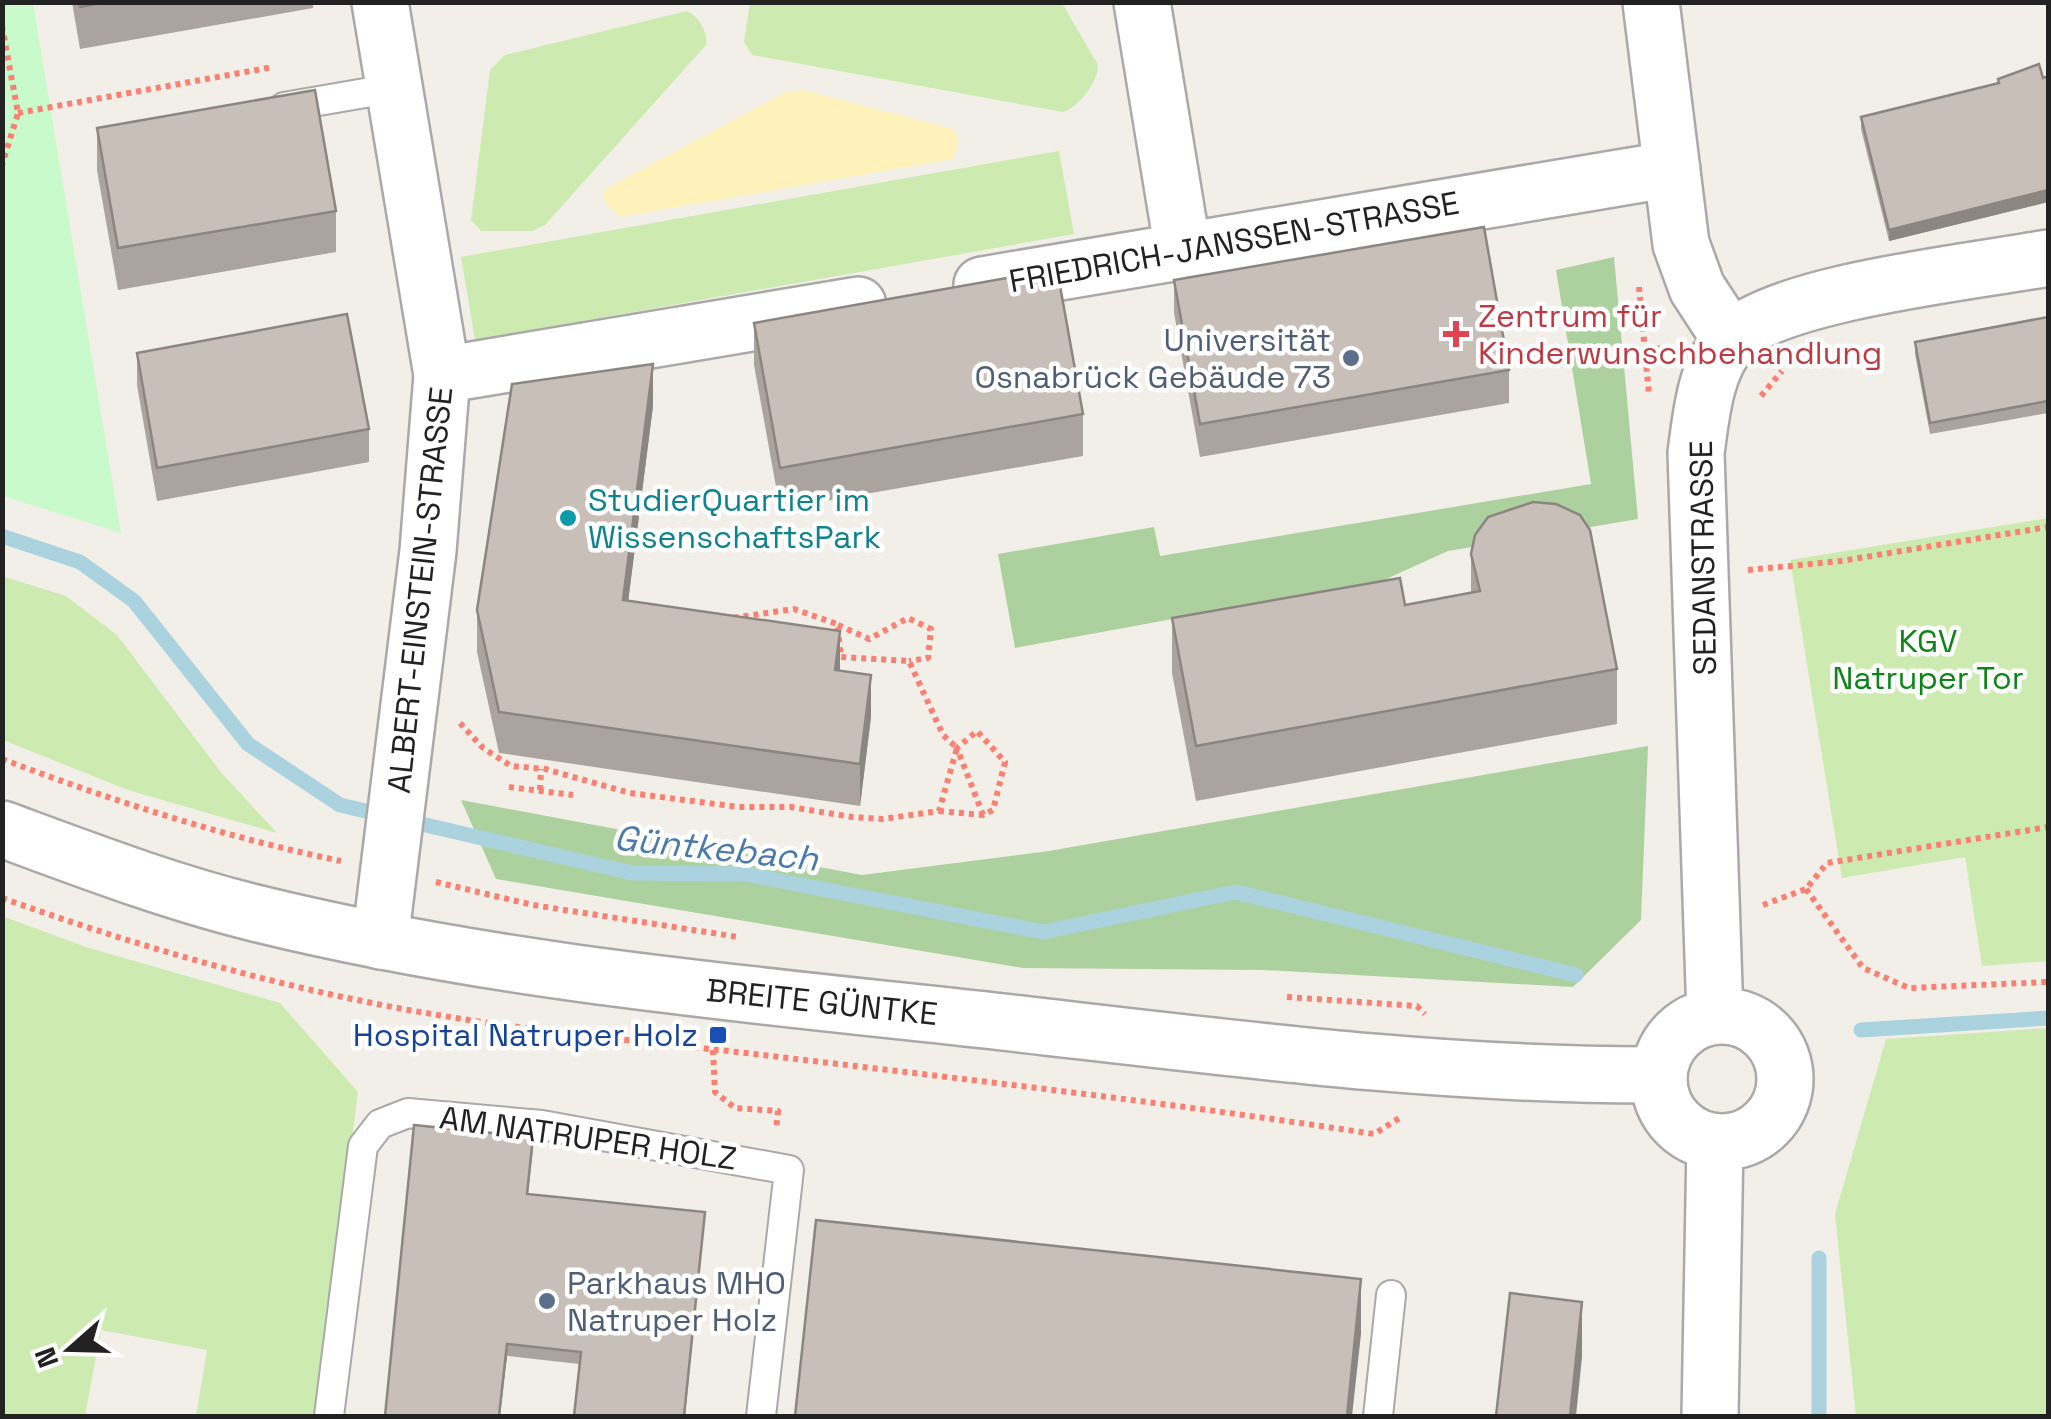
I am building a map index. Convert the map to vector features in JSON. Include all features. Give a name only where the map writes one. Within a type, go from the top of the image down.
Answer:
[{"type":"street","name":"ALBERT-EINSTEIN-STRASSE","points":[[380,2],[442,375],[409,718],[380,941]]},
{"type":"street","points":[[1142,2],[1183,251]]},
{"type":"street","points":[[1650,2],[1681,244],[1697,288],[1731,340],[1760,318],[1803,304],[2048,258]]},
{"type":"street","name":"FRIEDRICH-JANSSEN-STRASSE","points":[[442,375],[1672,169]]},
{"type":"street","name":"SEDANSTRASSE","points":[[1716,1016],[1696,454],[1705,391],[1731,340]]},
{"type":"street","name":"BREITE GÜNTKE","points":[[2,829],[104,867],[255,914],[380,941],[694,988],[1344,1060],[1565,1076],[1659,1076]]},
{"type":"street","points":[[1716,1016],[1740,1018],[1762,1029],[1778,1047],[1786,1077],[1780,1106],[1767,1125],[1742,1140],[1715,1143],[1695,1137],[1675,1123],[1661,1098],[1659,1076],[1668,1045],[1688,1025],[1716,1016]]},
{"type":"street","points":[[1710,1416],[1715,1143]]},
{"type":"lane","points":[[261,112],[394,88]]},
{"type":"lane","name":"AM NATRUPER HOLZ","points":[[330,1416],[363,1146],[380,1124],[408,1112],[542,1125],[789,1170],[761,1416]]},
{"type":"lane","points":[[1378,1416],[1391,1295]]},
{"type":"path","points":[[2,26],[18,113],[2,165]]},
{"type":"path","points":[[18,113],[290,64]]},
{"type":"path","points":[[1702,576],[1841,561],[2048,527]]},
{"type":"path","points":[[714,617],[794,609],[838,624],[869,639],[908,618],[931,629],[928,658],[909,662],[841,658],[838,624]]},
{"type":"path","points":[[909,662],[943,734],[957,748],[984,815]]},
{"type":"path","points":[[409,718],[458,722],[483,748],[511,766],[541,769],[630,793],[882,819],[939,811],[984,815],[994,810],[1005,762],[976,731],[957,748],[939,811]]},
{"type":"path","points":[[2,759],[122,804],[269,846],[390,864],[534,905],[747,938]]},
{"type":"path","points":[[540,790],[541,769]]},
{"type":"path","points":[[510,788],[572,795]]},
{"type":"path","points":[[1757,907],[1806,890],[1828,863],[2048,826]]},
{"type":"path","points":[[1806,890],[1863,968],[1909,988],[2048,982]]},
{"type":"path","points":[[2,898],[90,930],[237,973],[371,1003],[526,1030],[1190,1106],[1374,1134]]},
{"type":"path","points":[[1278,997],[1417,1006]]},
{"type":"path","points":[[713,1050],[716,1092],[735,1108],[778,1110],[772,1166]]},
{"type":"green space","points":[[2,3],[33,3],[121,533],[3,496]]},
{"type":"green space","points":[[750,3],[1062,3],[1098,65],[1097,72],[1081,99],[1063,112],[752,55],[744,42]]},
{"type":"green space","points":[[687,11],[702,25],[706,45],[545,225],[532,231],[481,231],[471,220],[490,70],[505,55]]},
{"type":"green space","points":[[1059,151],[1074,234],[475,340],[461,257]]},
{"type":"green space","points":[[1614,257],[1638,519],[1448,551],[1384,580],[1015,648],[998,554],[1154,527],[1160,556],[1591,484],[1556,270]]},
{"type":"green space","name":"KGV Natruper Tor","points":[[2048,518],[2048,961],[1982,966],[1965,857],[1842,878],[1790,560]]},
{"type":"green space","points":[[2,576],[66,596],[117,635],[220,771],[277,833],[128,790],[3,740]]},
{"type":"green space","points":[[1648,746],[1641,920],[1573,987],[1264,970],[1023,968],[496,879],[461,800],[862,875],[1049,851]]},
{"type":"green space","points":[[2,916],[86,947],[280,1003],[358,1092],[316,1416],[196,1416],[207,1350],[101,1330],[85,1416],[3,1416]]},
{"type":"green space","points":[[2048,1028],[2048,1416],[1856,1416],[1835,1214],[1886,1039]]},
{"type":"sand","points":[[804,90],[953,129],[959,140],[953,159],[620,217],[604,200],[604,190],[786,92]]},
{"type":"building","points":[[80,2],[107,2],[80,7]]},
{"type":"building","points":[[2039,64],[2043,78],[2048,76],[2048,190],[1889,230],[1861,117],[1999,83],[1998,79]]},
{"type":"building","points":[[315,90],[336,211],[118,248],[97,128]]},
{"type":"building","points":[[1484,227],[1509,370],[1200,424],[1174,280]]},
{"type":"building","points":[[1057,269],[1083,414],[780,468],[754,323]]},
{"type":"building","points":[[347,314],[369,429],[157,468],[137,353]]},
{"type":"building","points":[[2048,317],[2048,401],[1930,423],[1915,342]]},
{"type":"building","name":"StudierQuartier im WissenschaftsPark","points":[[653,364],[623,600],[840,631],[835,670],[871,675],[860,764],[499,712],[477,610],[512,384]]},
{"type":"building","points":[[1533,502],[1556,504],[1580,515],[1590,530],[1617,669],[1196,746],[1172,618],[1400,578],[1405,605],[1480,591],[1471,554],[1475,535],[1488,517]]},
{"type":"building","name":"Parkhaus MHO Natruper Holz","points":[[414,1125],[533,1137],[527,1194],[705,1212],[684,1416],[574,1416],[581,1352],[507,1344],[499,1416],[385,1416]]},
{"type":"building","points":[[816,1220],[1361,1279],[1347,1416],[795,1416]]},
{"type":"building","points":[[1510,1293],[1582,1302],[1570,1416],[1496,1416]]},
{"type":"waterway","name":"Güntkebach","points":[[2,536],[80,562],[134,601],[248,744],[340,805],[632,873],[745,874],[1043,932],[1236,892],[1576,975]]},
{"type":"waterway","name":"Güntkebach","points":[[1861,1030],[2048,1018]]},
{"type":"waterway","points":[[1819,1258],[1819,1416]]},
{"type":"place","name":"Zentrum für Kinderwunschbehandlung","points":[[1456,334]]},
{"type":"place","name":"Universität Osnabrück Gebäude 73","points":[[1351,358]]},
{"type":"place","name":"StudierQuartier im WissenschaftsPark","points":[[568,518]]},
{"type":"place","name":"Hospital Natruper Holz","points":[[718,1035]]},
{"type":"place","name":"Parkhaus MHO Natruper Holz","points":[[547,1301]]}]
